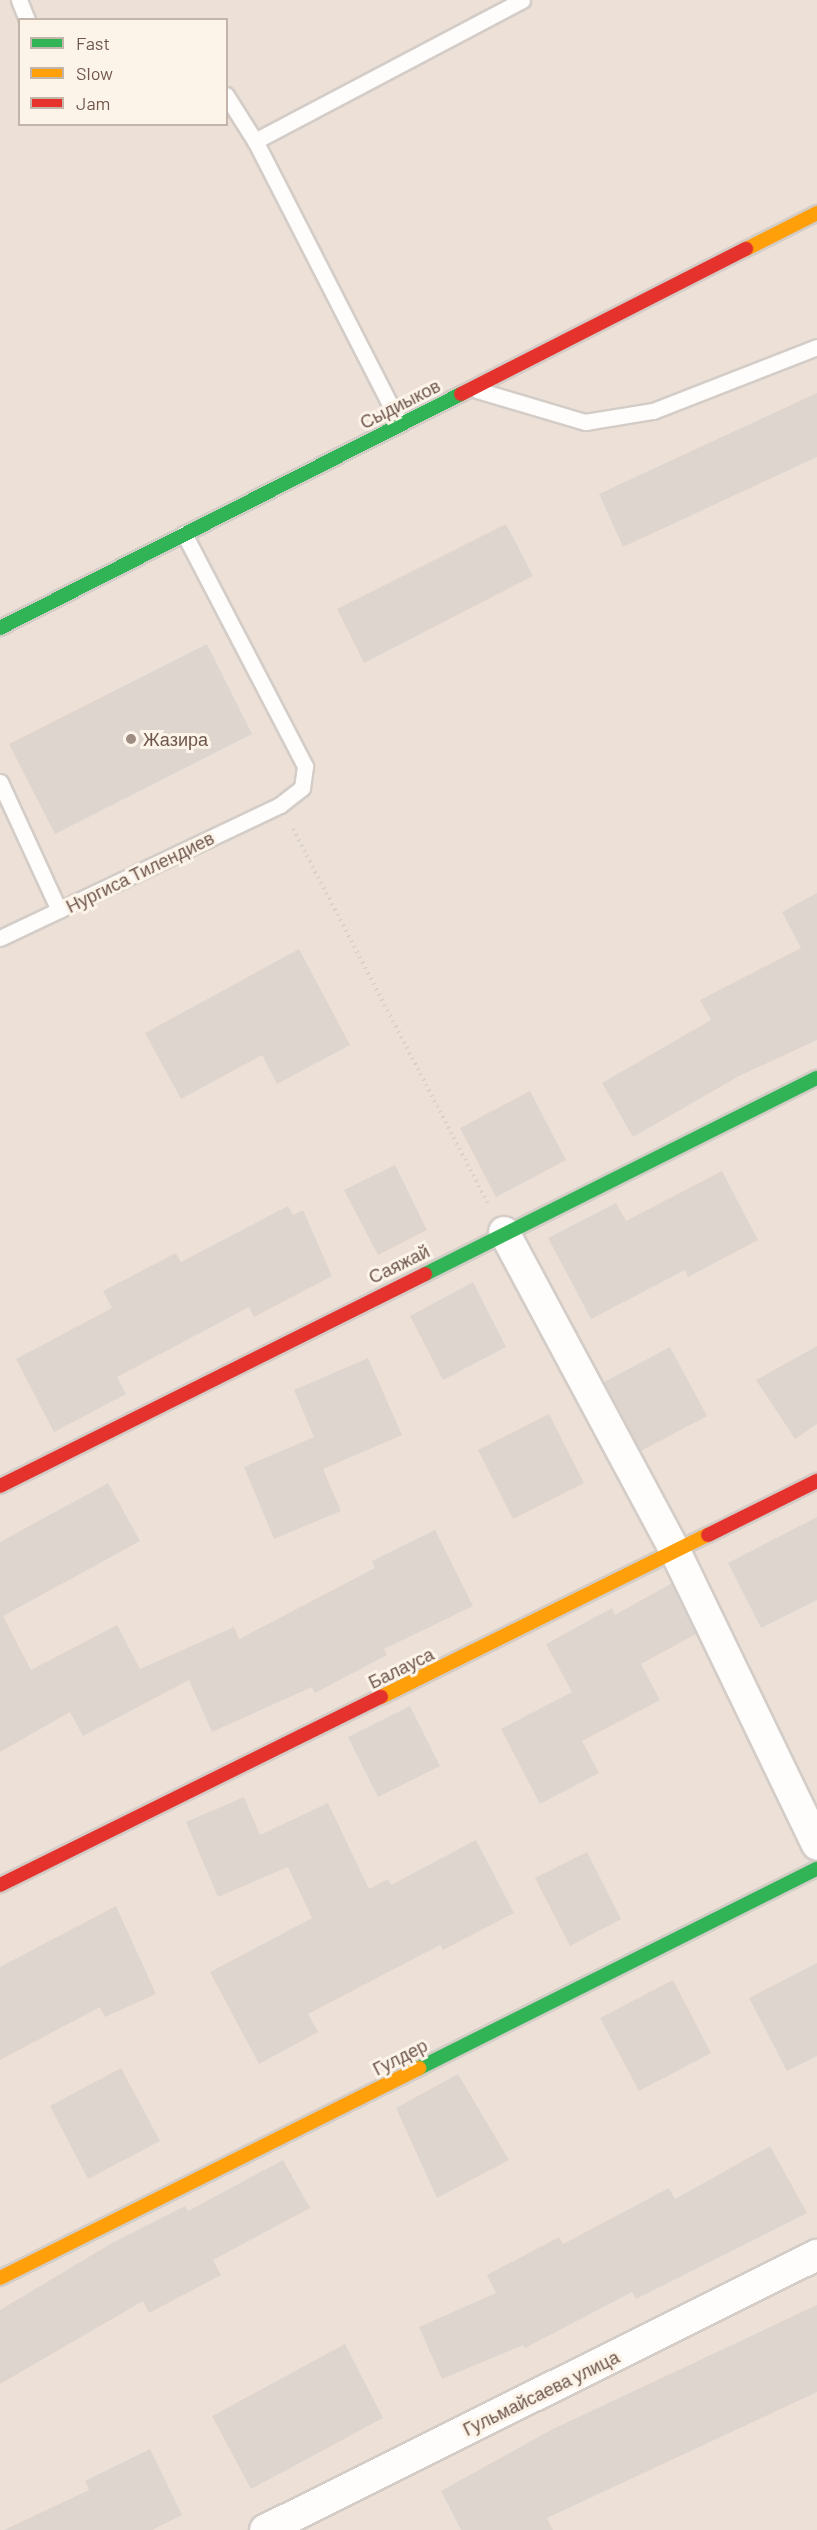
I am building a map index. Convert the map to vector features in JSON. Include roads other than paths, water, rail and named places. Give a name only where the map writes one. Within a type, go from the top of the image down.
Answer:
[{"type":"street","name":"Сыдиыков","points":[[0,628],[817,213]]},
{"type":"street","name":"Саяжай","points":[[0,1486],[504,1232],[817,1078]]},
{"type":"street","points":[[504,1232],[676,1553],[817,1845]]},
{"type":"street","name":"Балауса","points":[[0,1885],[676,1553],[817,1481]]},
{"type":"street","name":"Гулдер","points":[[0,2278],[817,1869]]},
{"type":"street","name":"Гульмайсаева улица","points":[[265,2530],[817,2255]]},
{"type":"lane","points":[[19,0],[26,18]]},
{"type":"lane","points":[[255,141],[522,0]]},
{"type":"lane","points":[[228,98],[255,141],[400,424]]},
{"type":"lane","points":[[472,388],[585,422],[653,411],[817,347]]},
{"type":"lane","name":"Нургиса Тилендиев","points":[[0,938],[280,805],[302,788],[304,766],[184,534]]},
{"type":"lane","points":[[0,782],[59,910]]},
{"type":"place","name":"Жазира","points":[[131,739]]}]
